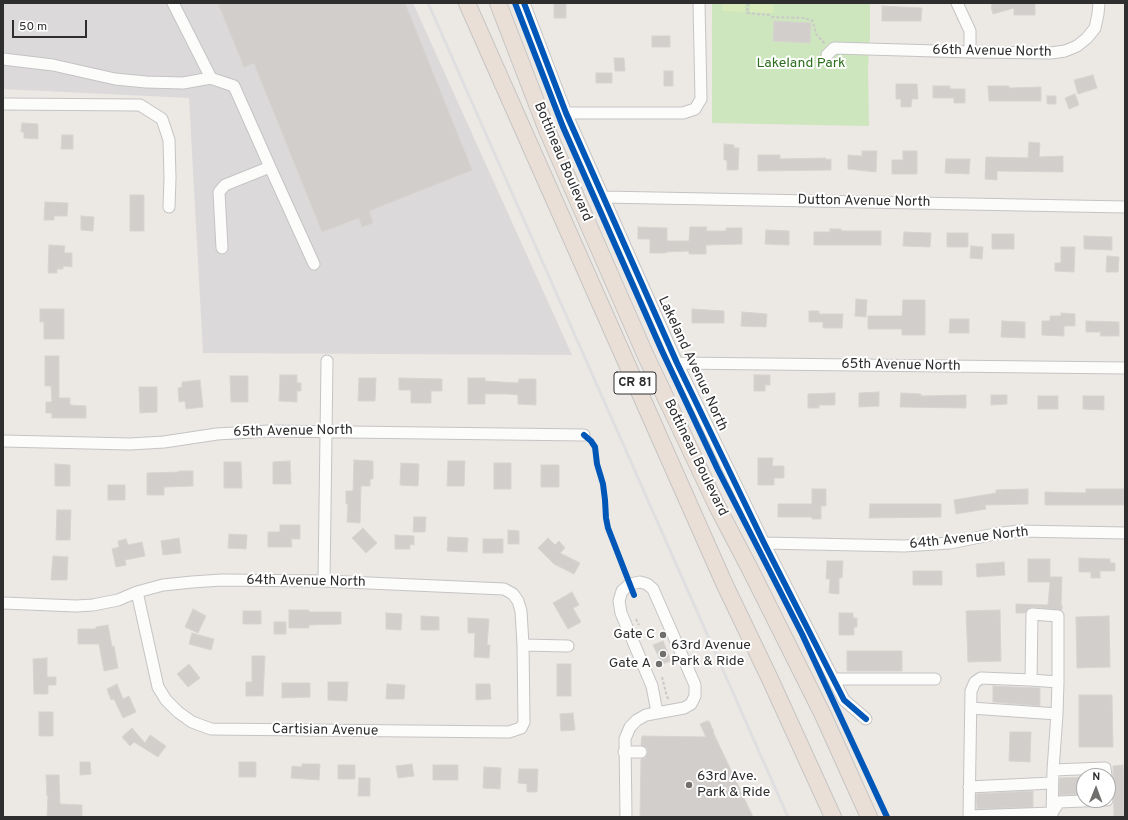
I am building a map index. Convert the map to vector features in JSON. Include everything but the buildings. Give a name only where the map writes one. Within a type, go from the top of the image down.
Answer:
[{"type":"highway","name":"Bottineau Boulevard","points":[[467,3],[724,583],[833,817]]},
{"type":"highway","name":"Bottineau Boulevard","points":[[498,3],[547,130],[645,354],[716,504],[752,571],[823,716],[869,817]]},
{"type":"street","points":[[173,3],[210,78]]},
{"type":"street","name":"Lakeland Avenue North","points":[[524,3],[566,113],[677,363],[764,543],[844,700],[866,718]]},
{"type":"street","points":[[566,113],[683,114],[695,109],[701,99],[699,3]]},
{"type":"street","points":[[957,3],[970,31],[970,52]]},
{"type":"street","name":"66th Avenue North","points":[[829,53],[834,48],[970,52],[1051,53],[1065,51],[1077,46],[1087,38],[1095,28],[1098,14],[1098,3]]},
{"type":"street","points":[[3,59],[53,65],[115,78],[146,82],[183,83],[210,78],[234,86],[314,264]]},
{"type":"street","points":[[3,104],[140,105],[162,119],[170,140],[169,208]]},
{"type":"street","points":[[222,248],[219,192],[225,185],[270,166]]},
{"type":"street","name":"Dutton Avenue North","points":[[603,197],[1125,206]]},
{"type":"street","points":[[324,581],[327,361]]},
{"type":"street","name":"65th Avenue North","points":[[677,363],[1125,368]]},
{"type":"street","name":"65th Avenue North","points":[[3,441],[130,444],[164,442],[242,432],[327,431],[584,435]]},
{"type":"street","name":"64th Avenue North","points":[[764,543],[904,546],[950,543],[1018,531],[1125,533]]},
{"type":"street","name":"64th Avenue North","points":[[3,603],[76,606],[93,605],[118,600],[138,592],[163,585],[192,582],[324,581],[504,589],[513,594],[518,601],[521,611],[523,645]]},
{"type":"street","points":[[626,817],[624,752],[625,738],[630,727],[637,720],[646,715],[684,708],[691,704],[695,696],[695,685],[653,589],[647,584],[640,582],[630,584],[622,591],[619,601],[621,613],[652,686],[657,712]]},
{"type":"street","name":"Cartisian Avenue","points":[[138,592],[158,687],[166,700],[178,712],[192,722],[211,729],[509,732],[521,728],[524,722],[523,645]]},
{"type":"street","points":[[1031,680],[1032,614],[1058,616],[1058,682],[1052,783],[1052,815]]},
{"type":"street","points":[[523,645],[568,646]]},
{"type":"street","points":[[1052,815],[969,816],[971,691],[974,682],[981,678],[1058,682]]},
{"type":"street","points":[[833,679],[935,679]]},
{"type":"street","points":[[971,708],[1057,714]]},
{"type":"street","points":[[624,752],[641,752]]},
{"type":"street","points":[[1053,770],[1076,769]]},
{"type":"street","points":[[969,787],[1052,783]]},
{"type":"street","points":[[1052,815],[1059,802],[1076,801]]},
{"type":"path","points":[[748,3],[747,14],[769,15],[772,17],[804,18],[813,21],[816,34],[829,53]]},
{"type":"path","points":[[634,616],[640,625]]},
{"type":"path","points":[[662,677],[667,696],[671,700]]},
{"type":"shaded area","points":[[3,3],[413,3],[572,355],[203,353],[189,98],[3,89]]},
{"type":"green space","name":"Lakeland Park","points":[[712,3],[870,3],[868,66],[869,126],[712,123]]},
{"type":"green space","points":[[722,3],[745,3],[745,12],[722,11]]},
{"type":"green space","points":[[750,3],[774,3],[773,13],[750,12]]},
{"type":"railway","points":[[428,3],[788,817]]},
{"type":"cycle path","points":[[515,3],[563,127],[662,351],[718,470],[802,634],[887,817]]},
{"type":"cycle path","points":[[524,3],[566,113],[677,363],[764,543],[844,700],[866,719]]},
{"type":"cycle path","points":[[584,435],[595,447],[597,464],[603,484],[608,528],[634,595]]},
{"type":"place","name":"Gate C","points":[[663,635]]},
{"type":"place","name":"63rd Avenue Park & Ride","points":[[663,654]]},
{"type":"place","name":"Gate A","points":[[659,664]]},
{"type":"place","name":"63rd Ave. Park & Ride","points":[[689,785]]}]
